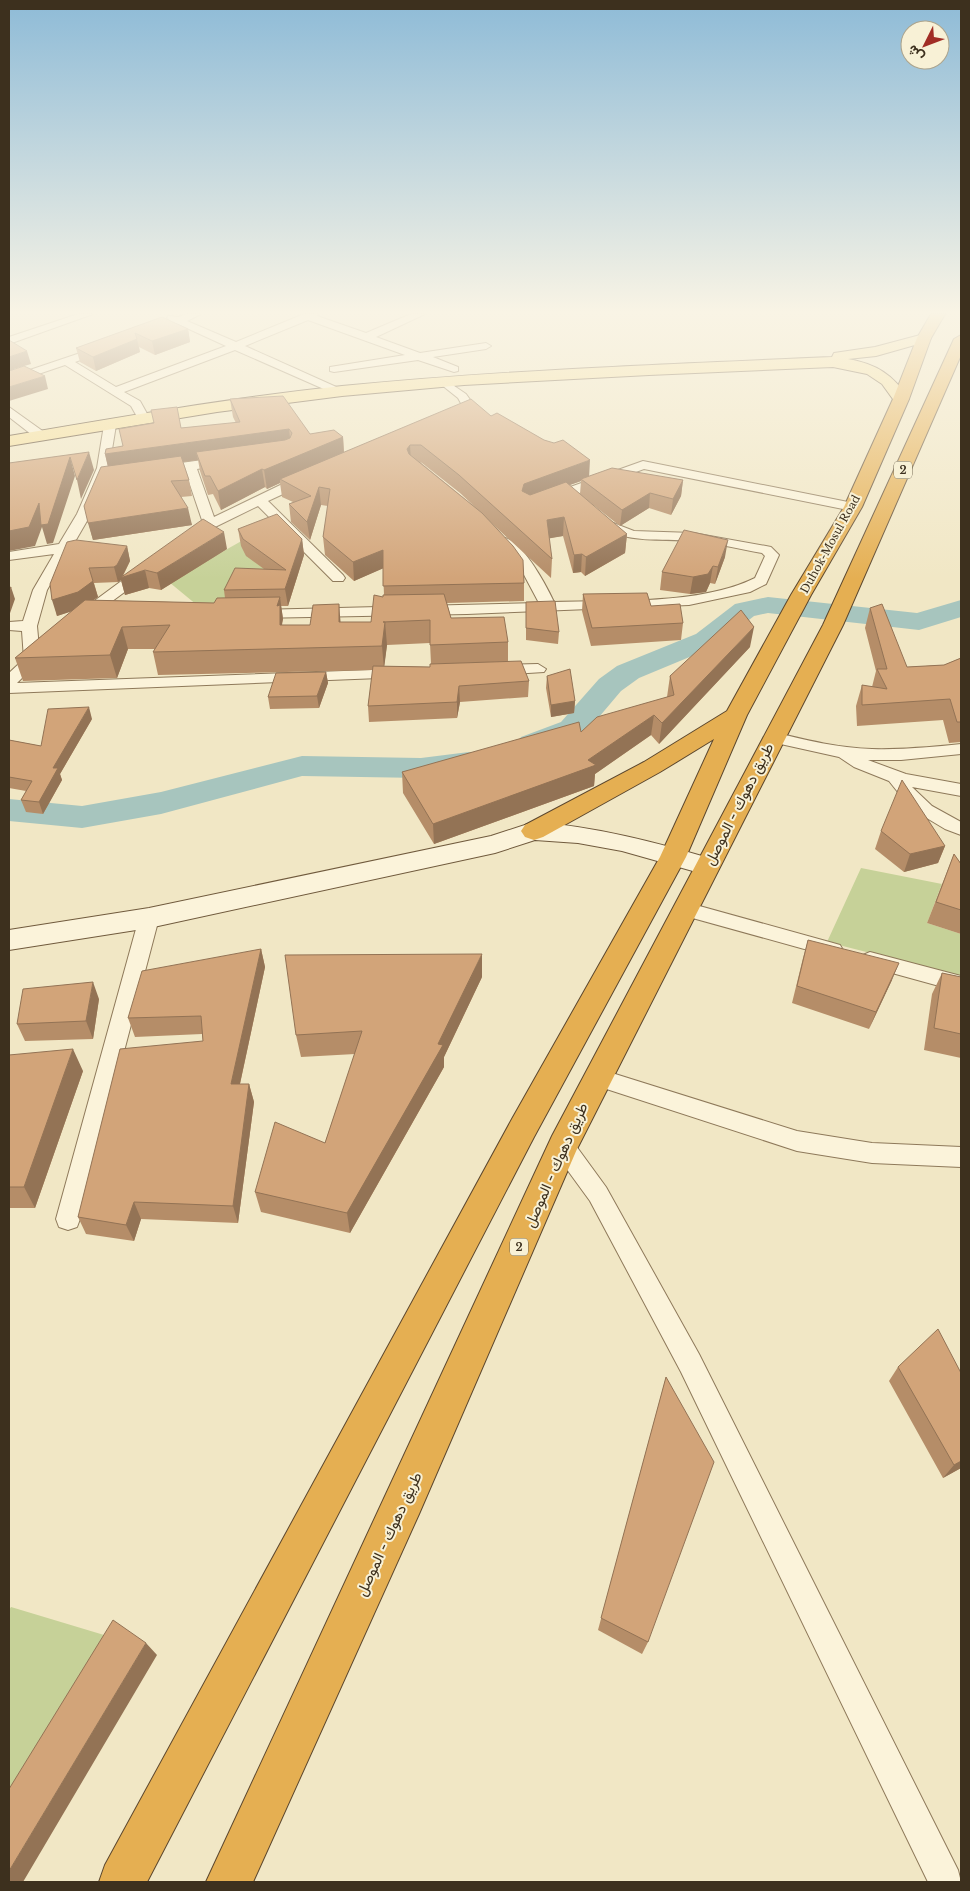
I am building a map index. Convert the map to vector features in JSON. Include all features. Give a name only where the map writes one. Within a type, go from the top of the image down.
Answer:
[{"type":"highway","name":"Duhok-Mosul Road","points":[[673,857],[736,715],[801,595],[853,507],[900,402]]},
{"type":"highway","name":"طريق دهوك - الموصل","points":[[229,1882],[417,1473],[563,1146],[596,1078],[838,613],[933,402]]},
{"type":"highway","points":[[534,831],[652,766],[736,715]]},
{"type":"highway","points":[[122,1882],[522,1128],[673,857]]},
{"type":"main road","points":[[9,441],[110,424],[265,402]]},
{"type":"main road","points":[[9,940],[149,918],[486,846],[534,831],[600,837],[643,847],[707,866]]},
{"type":"street","points":[[133,402],[144,419]]},
{"type":"street","points":[[437,424],[470,408],[466,402]]},
{"type":"street","points":[[9,411],[40,435]]},
{"type":"street","points":[[32,659],[29,626],[40,590],[84,514],[103,468],[110,424]]},
{"type":"street","points":[[142,473],[237,459]]},
{"type":"street","points":[[190,466],[210,524]]},
{"type":"street","points":[[536,504],[636,466],[652,466],[853,507]]},
{"type":"street","points":[[175,548],[210,524],[259,500],[287,481],[314,474]]},
{"type":"street","points":[[98,479],[114,477]]},
{"type":"street","points":[[566,493],[580,504]]},
{"type":"street","points":[[259,500],[338,578]]},
{"type":"street","points":[[247,614],[689,601],[745,589],[761,581],[771,560],[772,555],[766,550],[706,539],[619,533],[611,530],[593,515]]},
{"type":"street","points":[[497,535],[528,569],[539,585],[548,606]]},
{"type":"street","points":[[9,556],[63,548]]},
{"type":"street","points":[[111,617],[79,620],[155,563]]},
{"type":"street","points":[[9,626],[29,626]]},
{"type":"street","points":[[9,682],[32,659],[54,641]]},
{"type":"street","points":[[478,671],[538,669]]},
{"type":"street","points":[[9,688],[418,673]]},
{"type":"street","points":[[773,737],[841,752],[896,755],[961,749]]},
{"type":"street","points":[[841,752],[867,767],[896,777],[961,790]]},
{"type":"street","points":[[896,777],[916,802],[933,815],[961,829]]},
{"type":"street","points":[[685,909],[961,984]]},
{"type":"street","points":[[68,1219],[149,918]]},
{"type":"street","points":[[596,1078],[797,1141],[872,1153],[961,1157]]},
{"type":"street","points":[[563,1146],[598,1194],[690,1362],[946,1882]]},
{"type":"green space","points":[[245,539],[273,576],[209,615],[169,582]]},
{"type":"green space","points":[[861,868],[942,884],[927,923],[961,934],[961,976],[827,942]]},
{"type":"green space","points":[[11,1607],[114,1638],[9,1810],[9,1610]]},
{"type":"building","points":[[231,402],[287,402],[310,434],[334,430],[343,437],[264,470],[262,469],[218,491],[210,476],[205,476],[196,452],[285,440],[290,438],[292,433],[289,429],[105,454],[106,449],[123,446],[119,429],[154,423],[151,410],[177,407],[181,428],[240,422]]},
{"type":"building","points":[[463,402],[475,402],[491,416],[497,413],[544,440],[554,443],[563,440],[590,460],[524,484],[522,491],[530,495],[566,482],[627,534],[586,557],[582,554],[574,555],[564,517],[547,520],[552,559],[459,475],[421,445],[410,445],[407,449],[409,454],[482,513],[513,546],[523,560],[524,583],[383,586],[383,550],[353,562],[323,537],[330,489],[319,487],[307,522],[289,504],[311,496],[280,479]]},
{"type":"building","points":[[89,452],[77,480],[70,457],[48,524],[41,525],[39,503],[29,527],[9,531],[9,463]]},
{"type":"building","points":[[181,456],[189,480],[171,481],[188,508],[88,523],[84,506],[101,467]]},
{"type":"building","points":[[612,468],[683,480],[673,499],[650,493],[622,510],[581,479]]},
{"type":"building","points":[[277,514],[302,539],[285,589],[224,590],[235,568],[286,570],[243,539],[238,529]]},
{"type":"building","points":[[203,519],[224,532],[157,573],[145,570],[120,578]]},
{"type":"building","points":[[684,530],[728,540],[718,567],[713,566],[708,574],[693,577],[662,572]]},
{"type":"building","points":[[76,540],[127,546],[117,565],[114,567],[89,568],[93,581],[78,592],[52,600],[50,584],[67,542]]},
{"type":"building","points":[[647,593],[651,606],[680,604],[683,623],[592,628],[583,594]]},
{"type":"building","points":[[444,594],[451,618],[504,617],[508,642],[430,645],[430,620],[383,622],[385,622],[382,646],[153,652],[170,625],[122,627],[110,655],[15,658],[85,600],[214,603],[217,598],[280,597],[277,606],[280,605],[280,625],[310,625],[313,605],[339,604],[339,622],[371,622],[374,595],[383,597],[383,595]]},
{"type":"building","points":[[555,601],[559,632],[526,628],[526,602]]},
{"type":"building","points":[[882,604],[907,667],[944,665],[961,658],[961,722],[957,722],[950,699],[862,705],[862,685],[887,689],[877,669],[887,669],[870,608]]},
{"type":"building","points":[[741,610],[754,627],[662,723],[654,715],[588,760],[596,765],[433,824],[402,772],[579,722],[581,732],[597,717],[674,695],[670,676]]},
{"type":"building","points":[[521,661],[529,681],[459,686],[457,702],[368,706],[373,666],[430,667],[430,664]]},
{"type":"building","points":[[570,669],[575,701],[551,705],[547,676]]},
{"type":"building","points":[[326,672],[317,696],[268,697],[276,673]]},
{"type":"building","points":[[89,707],[53,768],[58,768],[39,802],[21,800],[32,781],[9,777],[9,740],[41,746],[48,709]]},
{"type":"building","points":[[902,780],[945,846],[910,854],[881,831]]},
{"type":"building","points":[[954,854],[961,864],[961,910],[936,902]]},
{"type":"building","points":[[808,940],[899,963],[876,1012],[797,986]]},
{"type":"building","points":[[261,949],[231,1084],[249,1084],[233,1206],[134,1202],[126,1225],[78,1217],[120,1049],[203,1041],[201,1016],[128,1018],[142,971]]},
{"type":"building","points":[[482,954],[438,1044],[443,1045],[347,1213],[255,1192],[275,1122],[325,1143],[362,1031],[296,1035],[285,955]]},
{"type":"building","points":[[942,973],[961,977],[961,1034],[934,1028]]},
{"type":"building","points":[[93,982],[86,1021],[17,1024],[23,989]]},
{"type":"building","points":[[73,1049],[24,1187],[9,1187],[9,1055]]},
{"type":"building","points":[[938,1329],[961,1373],[961,1461],[954,1465],[898,1367]]},
{"type":"building","points":[[666,1377],[714,1462],[648,1642],[601,1618]]},
{"type":"building","points":[[113,1620],[146,1643],[9,1871],[9,1789]]},
{"type":"waterway","points":[[532,744],[572,729],[610,685],[628,672],[706,640],[745,610],[768,605],[919,622],[961,608]]},
{"type":"waterway","points":[[9,810],[82,817],[161,803],[302,766],[421,768],[469,762]]}]
